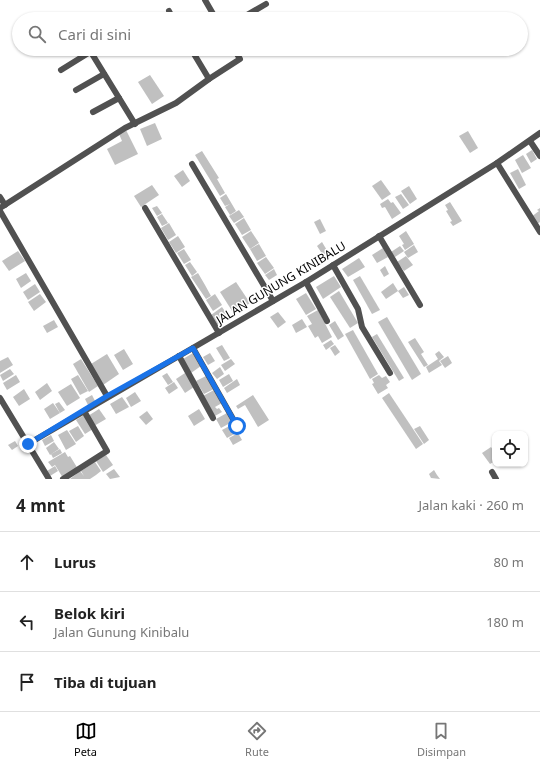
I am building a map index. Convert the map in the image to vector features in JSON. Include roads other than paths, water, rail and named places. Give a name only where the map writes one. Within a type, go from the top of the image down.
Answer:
[{"type":"street","points":[[205,0],[212,12]]},
{"type":"street","points":[[252,12],[266,4]]},
{"type":"street","points":[[61,70],[81,56]]},
{"type":"street","points":[[93,56],[135,124]]},
{"type":"street","points":[[195,56],[208,80]]},
{"type":"street","points":[[2,208],[102,142],[176,103],[240,59],[238,56]]},
{"type":"street","points":[[76,90],[104,74]]},
{"type":"street","points":[[93,112],[119,98]]},
{"type":"street","name":"JALAN GUNUNG KINIBALU","points":[[28,444],[107,396],[306,282],[497,163],[540,133]]},
{"type":"street","points":[[530,141],[540,156]]},
{"type":"street","points":[[497,163],[540,232]]},
{"type":"street","points":[[192,164],[273,301]]},
{"type":"street","points":[[0,197],[2,208],[107,396]]},
{"type":"street","points":[[145,208],[219,333]]},
{"type":"street","points":[[379,236],[420,305]]},
{"type":"street","points":[[333,265],[358,309],[362,327],[390,373]]},
{"type":"street","points":[[306,282],[327,321]]},
{"type":"street","points":[[193,348],[237,426]]},
{"type":"street","points":[[179,356],[213,418]]},
{"type":"street","points":[[0,398],[50,479]]},
{"type":"street","points":[[63,479],[107,451],[84,411]]},
{"type":"street","points":[[492,472],[496,479]]}]
